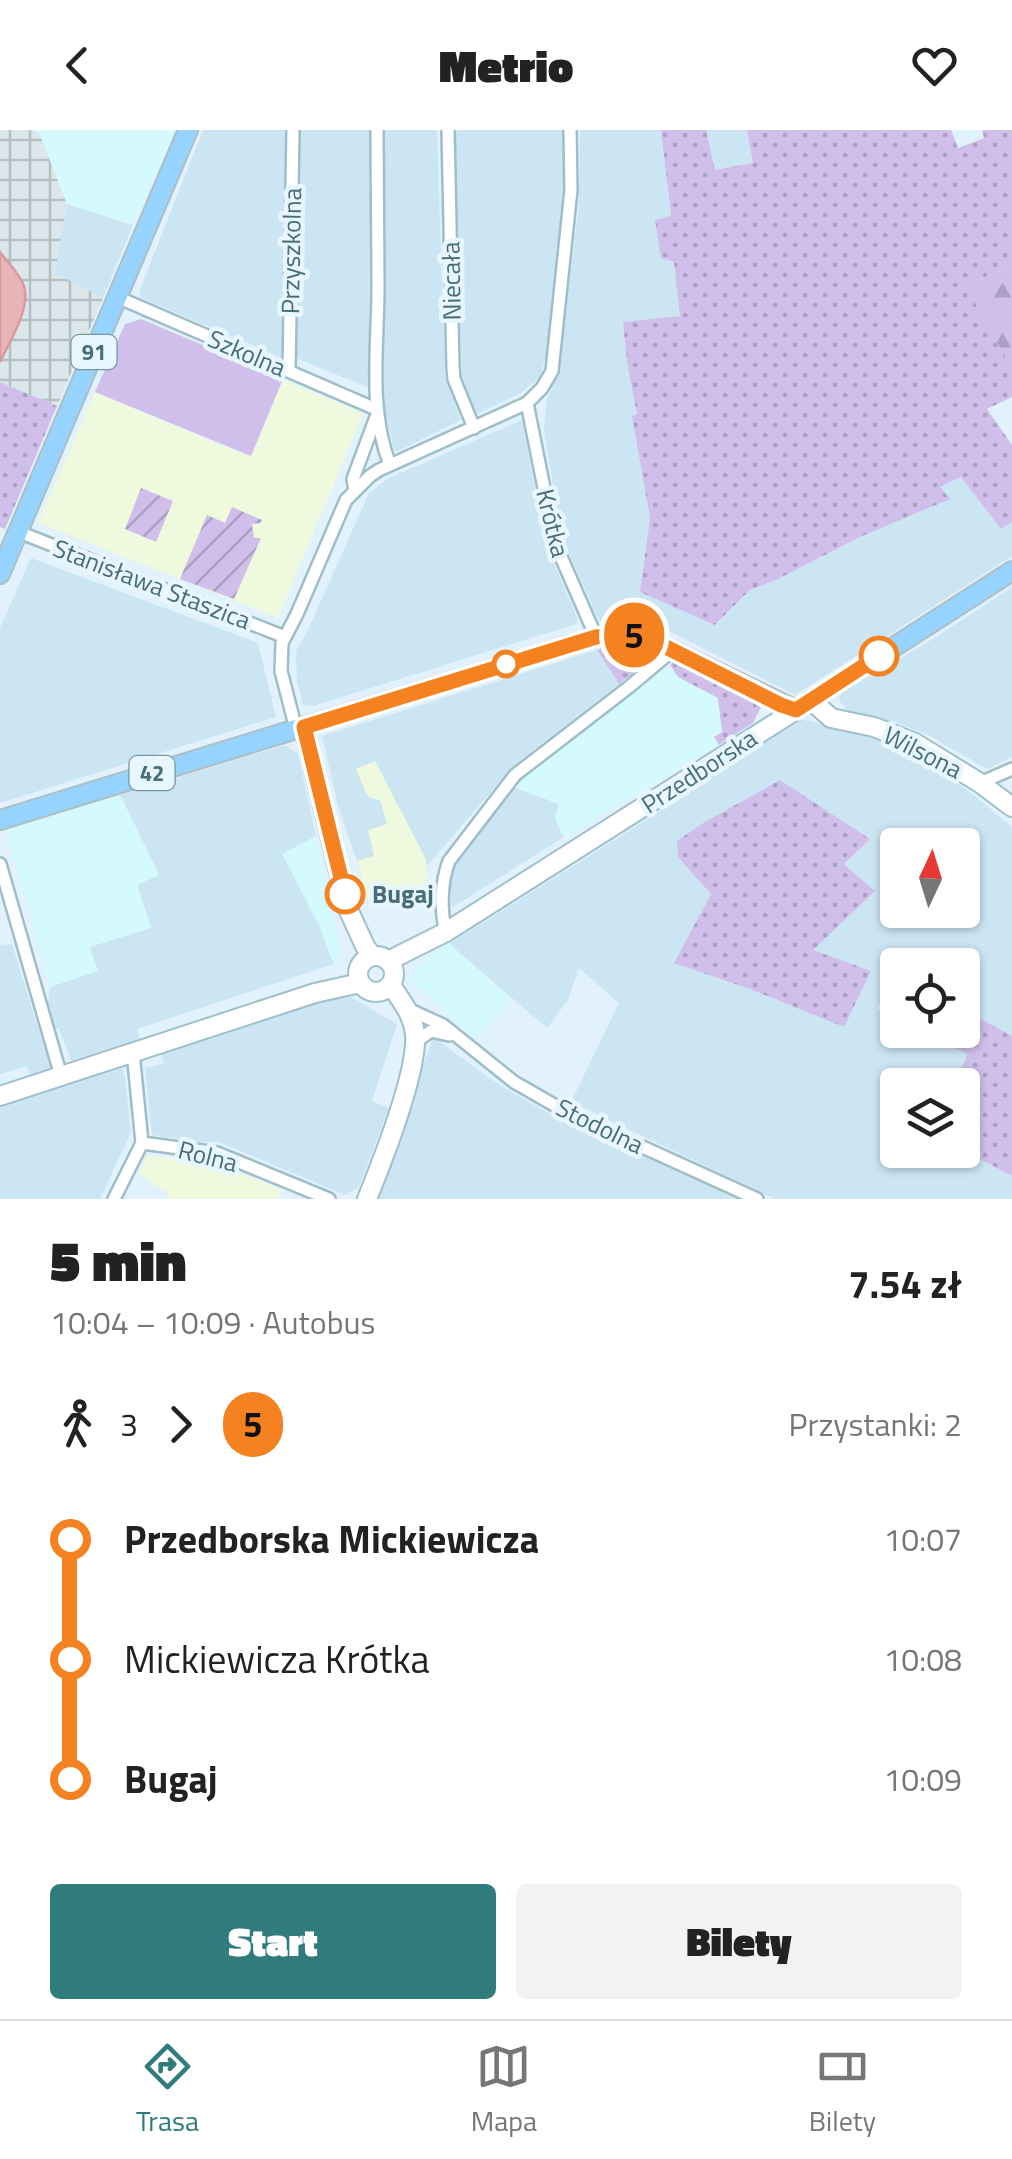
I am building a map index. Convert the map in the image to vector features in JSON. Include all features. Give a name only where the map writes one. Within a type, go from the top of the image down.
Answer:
[{"type":"main road","name":"91","points":[[0,574],[188,130]]},
{"type":"main road","name":"Przedborska","points":[[803,705],[1012,571]]},
{"type":"main road","name":"42","points":[[0,820],[596,637],[638,636],[781,705],[803,705]]},
{"type":"street","name":"Przyszkolna","points":[[290,371],[293,130]]},
{"type":"street","points":[[376,130],[376,413],[390,465]]},
{"type":"street","name":"Niecała","points":[[448,130],[454,379],[474,428]]},
{"type":"street","points":[[414,1043],[349,929],[348,909],[281,671],[280,651],[338,516],[355,490],[390,465],[527,403],[547,380],[554,356],[571,190],[570,130]]},
{"type":"street","name":"Szkolna","points":[[118,297],[290,371],[376,413]]},
{"type":"street","name":"Krótka","points":[[527,403],[555,543],[596,637]]},
{"type":"street","points":[[355,490],[353,479],[376,413]]},
{"type":"street","name":"Stanisława Staszica","points":[[18,532],[285,637]]},
{"type":"street","points":[[441,935],[444,872],[449,861],[515,774],[672,650]]},
{"type":"street","name":"Wilsona","points":[[803,705],[831,718],[898,735],[980,783],[1012,807]]},
{"type":"street","name":"Przedborska","points":[[0,1096],[376,973],[803,705]]},
{"type":"street","name":"Wilsona","points":[[980,783],[1012,769]]},
{"type":"street","points":[[0,864],[61,1076]]},
{"type":"street","points":[[367,1199],[400,1106],[412,1064],[415,1034],[408,1009],[376,973]]},
{"type":"street","name":"Stodolna","points":[[408,1009],[436,1021],[514,1082],[568,1113],[756,1199]]},
{"type":"street","points":[[414,1043],[431,1031],[454,1036]]},
{"type":"street","points":[[114,1199],[142,1143],[133,1052]]},
{"type":"street","name":"Rolna","points":[[142,1143],[217,1153],[298,1193],[329,1199]]},
{"type":"shaded area","points":[[0,130],[39,133],[67,204],[55,273],[103,298],[57,406],[0,382],[0,362],[22,314],[24,286],[0,252]]},
{"type":"shaded area","points":[[29,130],[175,130],[133,225],[67,204],[39,133]]},
{"type":"shaded area","points":[[203,130],[290,130],[287,360],[141,298],[139,292]]},
{"type":"shaded area","points":[[299,130],[370,130],[369,388],[296,358]]},
{"type":"shaded area","points":[[382,130],[437,130],[445,376],[461,420],[396,452],[384,408]]},
{"type":"shaded area","points":[[454,130],[563,130],[564,187],[547,353],[540,377],[521,393],[475,415],[462,377]]},
{"type":"shaded area","points":[[580,130],[661,130],[671,217],[655,220],[674,262],[680,316],[623,323],[637,414],[632,416],[650,518],[641,584],[716,625],[750,590],[949,499],[939,487],[962,477],[1001,529],[1012,522],[1012,556],[795,695],[671,632],[634,619],[599,621],[560,526],[544,431],[546,403],[559,369],[579,204]]},
{"type":"shaded area","points":[[706,130],[747,130],[754,163],[715,170]]},
{"type":"shaded area","points":[[67,204],[133,225],[103,298],[54,273]]},
{"type":"shaded area","points":[[0,252],[20,277],[25,295],[18,325],[0,362]]},
{"type":"shaded area","points":[[283,379],[363,414],[278,618],[38,523],[95,392],[252,455]]},
{"type":"shaded area","points":[[522,420],[545,542],[578,620],[576,624],[313,706],[303,705],[296,651],[369,493],[389,478]]},
{"type":"shaded area","points":[[31,558],[258,643],[276,717],[0,803],[0,628]]},
{"type":"shaded area","points":[[1012,587],[1012,757],[987,769],[928,735],[895,722],[848,712],[839,700],[841,694]]},
{"type":"shaded area","points":[[597,650],[619,684],[515,764],[427,866],[423,894],[370,908],[338,806],[322,736]]},
{"type":"shaded area","points":[[670,665],[678,677],[718,698],[722,732],[714,737],[719,745],[564,837],[555,819],[559,804],[511,786]]},
{"type":"shaded area","points":[[799,719],[879,736],[942,772],[1012,827],[1012,1036],[980,1018],[980,948],[880,948],[880,1048],[956,1048],[969,1054],[962,1068],[880,1068],[880,1168],[980,1168],[980,1159],[1012,1176],[1012,1199],[775,1199],[571,1102],[619,1003],[579,968],[568,1000],[547,1028],[449,944]],"holes":[[[780,780],[869,839],[844,864],[875,891],[812,950],[870,971],[844,1027],[675,963],[711,894],[677,841],[703,823]]]},
{"type":"shaded area","points":[[285,745],[298,754],[316,836],[283,854],[334,964],[137,1029],[140,1039],[71,1061],[47,1008],[50,987],[97,971],[89,947],[151,927],[137,885],[159,874],[120,795]]},
{"type":"shaded area","points":[[375,761],[426,859],[428,878],[423,894],[370,908],[357,861],[374,856],[368,830],[387,824],[380,800],[366,793],[356,769]]},
{"type":"shaded area","points":[[511,786],[559,804],[564,837],[453,907],[452,867]]},
{"type":"shaded area","points":[[120,795],[159,875],[137,885],[151,928],[90,947],[98,971],[50,987],[6,830]]},
{"type":"shaded area","points":[[316,836],[342,956],[332,960],[319,925],[282,854]]},
{"type":"shaded area","points":[[447,942],[512,999],[476,1040],[408,978]]},
{"type":"shaded area","points":[[12,944],[51,1069],[31,1076],[27,1066],[0,1074],[0,945]]},
{"type":"shaded area","points":[[346,994],[397,1024],[372,1101],[389,1108],[359,1187],[345,1195],[219,1142],[152,1135],[145,1068],[164,1064],[161,1054]]},
{"type":"shaded area","points":[[433,1037],[498,1084],[550,1114],[739,1199],[378,1199]]},
{"type":"shaded area","points":[[122,1068],[131,1132],[100,1199],[0,1199],[0,1108]]},
{"type":"shaded area","points":[[147,1156],[212,1161],[282,1190],[278,1199],[166,1199],[168,1193],[139,1174]]},
{"type":"green space","points":[[661,130],[706,130],[715,170],[753,163],[747,130],[951,130],[958,148],[984,138],[982,130],[1012,130],[1012,269],[994,272],[971,285],[1012,361],[1012,397],[987,409],[1012,445],[1012,522],[1001,529],[961,477],[940,487],[950,499],[750,590],[715,625],[640,592],[650,518],[632,416],[637,414],[623,322],[680,316],[674,262],[661,258],[655,220],[671,216]]},
{"type":"green space","points":[[1012,269],[1009,363],[969,293],[971,285],[994,272]]},
{"type":"green space","points":[[141,319],[283,379],[251,456],[95,392],[125,324]]},
{"type":"green space","points":[[0,382],[57,406],[5,529],[0,527]]},
{"type":"green space","points":[[141,488],[173,501],[156,542],[125,529]]},
{"type":"green space","points":[[232,507],[262,520],[252,524],[254,538],[261,538],[234,599],[180,579],[207,515],[225,523]]},
{"type":"green space","points":[[616,641],[659,650],[619,684],[597,650]]},
{"type":"green space","points":[[676,659],[763,703],[753,723],[719,745],[714,737],[722,732],[718,698],[678,677],[670,665]]},
{"type":"green space","points":[[780,780],[870,839],[844,864],[875,891],[813,950],[871,971],[844,1027],[674,963],[711,894],[678,857],[677,841]]},
{"type":"green space","points":[[980,1018],[1012,1036],[1012,1176],[980,1159],[980,1068],[962,1068],[968,1054],[956,1048],[980,1048]]},
{"type":"bus line","name":"5","points":[[345,894],[304,727],[610,634],[638,636],[663,644],[796,710],[879,656]]},
{"type":"place","name":"Bugaj","points":[[345,894]]}]
